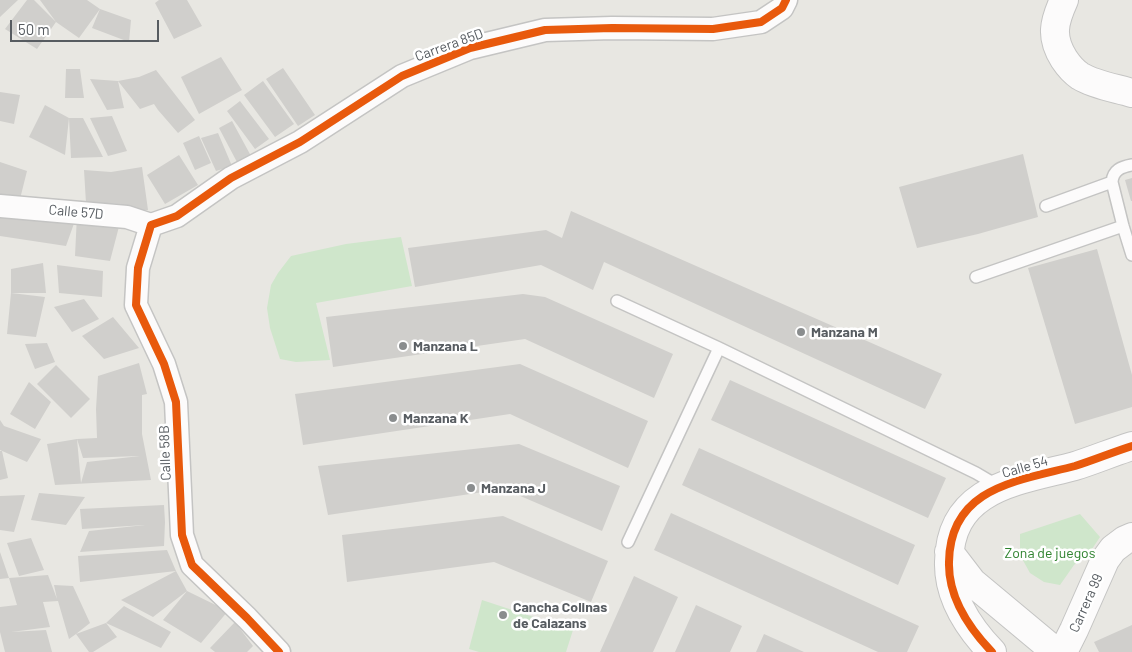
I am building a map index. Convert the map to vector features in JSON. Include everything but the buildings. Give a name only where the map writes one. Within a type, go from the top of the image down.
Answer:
[{"type":"street","name":"Carrera 85D","points":[[151,224],[176,216],[231,178],[300,142],[402,76],[470,48],[545,30],[612,28],[713,29],[761,22],[782,8],[786,0]]},
{"type":"street","points":[[1064,0],[1056,20],[1054,36],[1059,50],[1068,64],[1079,75],[1132,93]]},
{"type":"street","name":"Calle 57D","points":[[0,206],[127,216],[151,224]]},
{"type":"street","name":"Calle 58B","points":[[151,224],[138,268],[136,305],[164,364],[176,402],[182,535],[192,565],[279,652]]},
{"type":"street","name":"Calle 54","points":[[992,652],[969,624],[959,606],[948,573],[949,552],[953,534],[962,514],[974,502],[999,486],[1077,465],[1132,446]]},
{"type":"street","name":"Carrera 99","points":[[1063,652],[1105,560],[1113,550],[1132,537]]},
{"type":"street","points":[[949,552],[972,582],[1056,652]]},
{"type":"lane","points":[[1132,165],[1116,171],[1112,182],[1132,255]]},
{"type":"lane","points":[[1046,206],[1112,182]]},
{"type":"lane","points":[[976,276],[1123,226]]},
{"type":"lane","points":[[617,301],[718,348],[976,473],[999,486]]},
{"type":"lane","points":[[628,542],[718,348]]},
{"type":"green space","points":[[401,237],[412,286],[316,303],[330,360],[296,362],[280,359],[270,328],[267,308],[271,285],[291,256],[346,244]]},
{"type":"green space","name":"Zona de juegos","points":[[1080,514],[1100,537],[1092,549],[1074,565],[1060,585],[1044,582],[1030,573],[1020,555],[1020,534]]},
{"type":"green space","name":"Cancha Colinas de Calazans","points":[[482,600],[573,630],[566,652],[479,652],[469,649]]},
{"type":"cycle path","points":[[279,652],[192,565],[182,535],[176,402],[164,364],[136,305],[138,268],[151,225],[177,216],[231,178],[300,142],[402,76],[470,48],[545,30],[612,28],[713,29],[761,22],[782,8],[786,0]]},
{"type":"cycle path","points":[[992,652],[975,633],[961,611],[952,587],[949,562],[952,537],[961,517],[974,503],[1010,483],[1075,466],[1132,446]]},
{"type":"place","name":"Manzana M","points":[[801,332]]},
{"type":"place","name":"Manzana L","points":[[403,346]]},
{"type":"place","name":"Manzana K","points":[[393,418]]},
{"type":"place","name":"Manzana J","points":[[471,488]]},
{"type":"place","name":"Cancha Colinas de Calazans","points":[[503,615]]}]
